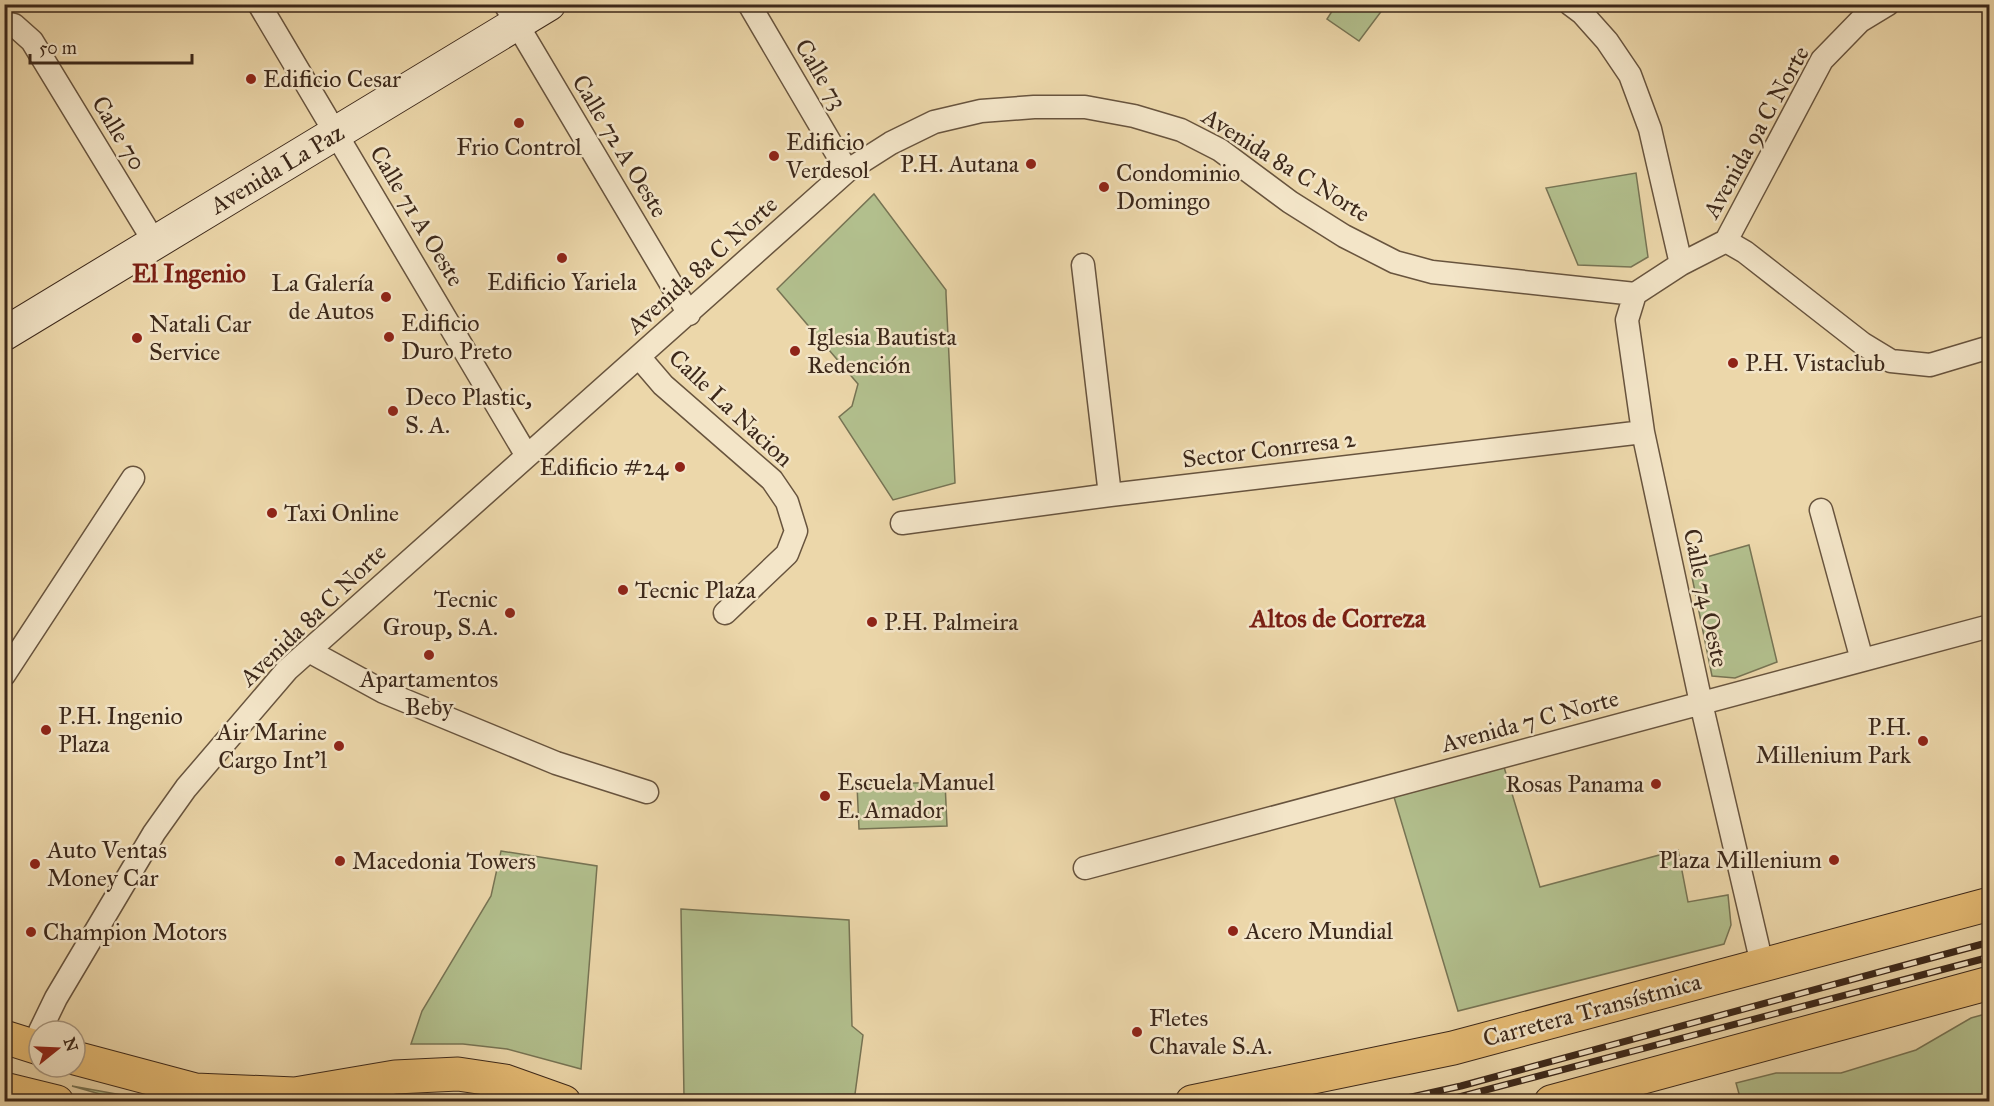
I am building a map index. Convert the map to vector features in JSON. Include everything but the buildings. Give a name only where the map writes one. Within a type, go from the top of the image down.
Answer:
[{"type":"main road","name":"Avenida La Paz","points":[[4,334],[336,133],[511,14],[549,4]]},
{"type":"main road","name":"Carretera Transístmica","points":[[1192,1101],[1454,1048],[1989,904]]},
{"type":"main road","points":[[1551,1101],[1989,983]]},
{"type":"main road","points":[[87,1061],[195,1090],[295,1094],[395,1077],[458,1074],[505,1081],[564,1101]]},
{"type":"main road","points":[[4,1089],[57,1101]]},
{"type":"street","name":"Calle 71 A Oeste","points":[[259,4],[527,456]]},
{"type":"street","name":"Calle 73","points":[[748,4],[847,171]]},
{"type":"street","points":[[1570,4],[1582,13],[1607,41],[1630,75],[1650,129],[1681,264]]},
{"type":"street","name":"Avenida 9a C Norte","points":[[1726,241],[1822,60],[1860,21],[1888,4]]},
{"type":"street","name":"Calle 72 A Oeste","points":[[511,14],[689,314]]},
{"type":"street","name":"Calle 70","points":[[9,24],[32,40],[154,243]]},
{"type":"street","name":"Avenida 8a C Norte","points":[[43,1019],[154,833],[186,789],[287,670],[847,171],[891,143],[934,122],[981,111],[1034,107],[1085,107],[1134,116],[1171,128],[1220,150],[1290,202],[1344,236],[1395,262],[1432,272],[1635,294]]},
{"type":"street","points":[[1635,294],[1681,264],[1726,241],[1745,252],[1863,344],[1891,361],[1930,364],[1989,347]]},
{"type":"street","points":[[1083,265],[1110,495]]},
{"type":"street","name":"Calle 74 Oeste","points":[[1635,294],[1627,320],[1643,432],[1701,703],[1762,964]]},
{"type":"street","name":"Calle La Nacion","points":[[639,357],[663,385],[772,480],[787,502],[796,531],[787,554],[725,613]]},
{"type":"street","name":"Sector Conrresa 2","points":[[902,523],[1110,495],[1643,432]]},
{"type":"street","points":[[8,661],[133,478]]},
{"type":"street","points":[[1821,510],[1862,660]]},
{"type":"street","name":"Avenida 7 C Norte","points":[[1085,868],[1989,626]]},
{"type":"street","points":[[309,651],[395,696],[556,763],[647,792]]},
{"type":"green space","points":[[1336,5],[1386,5],[1359,41],[1327,19]]},
{"type":"green space","points":[[1636,173],[1648,257],[1631,267],[1578,265],[1546,188]]},
{"type":"green space","points":[[874,194],[946,290],[955,483],[893,500],[839,417],[852,406],[858,384],[777,289]]},
{"type":"green space","points":[[1749,545],[1777,662],[1735,678],[1712,676],[1689,562]]},
{"type":"green space","points":[[1504,767],[1540,887],[1678,850],[1688,902],[1728,895],[1731,925],[1724,944],[1458,1011],[1394,797]]},
{"type":"green space","points":[[945,782],[947,826],[859,829],[857,785]]},
{"type":"green space","points":[[501,851],[597,866],[581,1069],[507,1049],[463,1044],[411,1044],[422,1011],[491,896]]},
{"type":"green space","points":[[681,909],[849,920],[852,1026],[863,1035],[855,1094],[684,1097]]},
{"type":"green space","points":[[1989,1013],[1989,1101],[1741,1101],[1736,1083],[1776,1073],[1841,1073],[1916,1050],[1971,1018]]},
{"type":"green space","points":[[72,1086],[155,1101],[124,1101]]},
{"type":"green space","points":[[422,1095],[456,1096],[456,1098],[453,1102],[369,1101]]},
{"type":"railway","points":[[1389,1102],[1461,1086],[1990,942]]},
{"type":"railway","points":[[1440,1102],[1990,957]]},
{"type":"place","name":"Edificio Cesar","points":[[251,79]]},
{"type":"place","name":"Frio Control","points":[[519,123]]},
{"type":"place","name":"Edificio Verdesol","points":[[774,156]]},
{"type":"place","name":"P.H. Autana","points":[[1031,164]]},
{"type":"place","name":"Condominio Domingo","points":[[1104,187]]},
{"type":"place","name":"Edificio Yariela","points":[[562,258]]},
{"type":"place","name":"La Galería de Autos","points":[[386,297]]},
{"type":"place","name":"Edificio Duro Preto","points":[[389,337]]},
{"type":"place","name":"Natali Car Service","points":[[137,338]]},
{"type":"place","name":"Iglesia Bautista Redención","points":[[795,351]]},
{"type":"place","name":"P.H. Vistaclub","points":[[1733,363]]},
{"type":"place","name":"Deco Plastic, S. A.","points":[[393,411]]},
{"type":"place","name":"Edificio #24","points":[[680,467]]},
{"type":"place","name":"Taxi Online","points":[[272,513]]},
{"type":"place","name":"Tecnic Plaza","points":[[623,590]]},
{"type":"place","name":"Tecnic Group, S.A.","points":[[510,613]]},
{"type":"place","name":"P.H. Palmeira","points":[[872,622]]},
{"type":"place","name":"Apartamentos Beby","points":[[429,655]]},
{"type":"place","name":"P.H. Ingenio Plaza","points":[[46,730]]},
{"type":"place","name":"P.H. Millenium Park","points":[[1923,741]]},
{"type":"place","name":"Air Marine Cargo Int'l","points":[[339,746]]},
{"type":"place","name":"Rosas Panama","points":[[1656,784]]},
{"type":"place","name":"Escuela Manuel E. Amador","points":[[825,796]]},
{"type":"place","name":"Plaza Millenium","points":[[1834,860]]},
{"type":"place","name":"Macedonia Towers","points":[[340,861]]},
{"type":"place","name":"Auto Ventas Money Car","points":[[35,864]]},
{"type":"place","name":"Acero Mundial","points":[[1233,931]]},
{"type":"place","name":"Champion Motors","points":[[31,932]]},
{"type":"place","name":"Fletes Chavale S.A.","points":[[1137,1032]]},
{"type":"district","name":"El Ingenio","points":[[189,273]]},
{"type":"district","name":"Altos de Correza","points":[[1338,618]]}]
